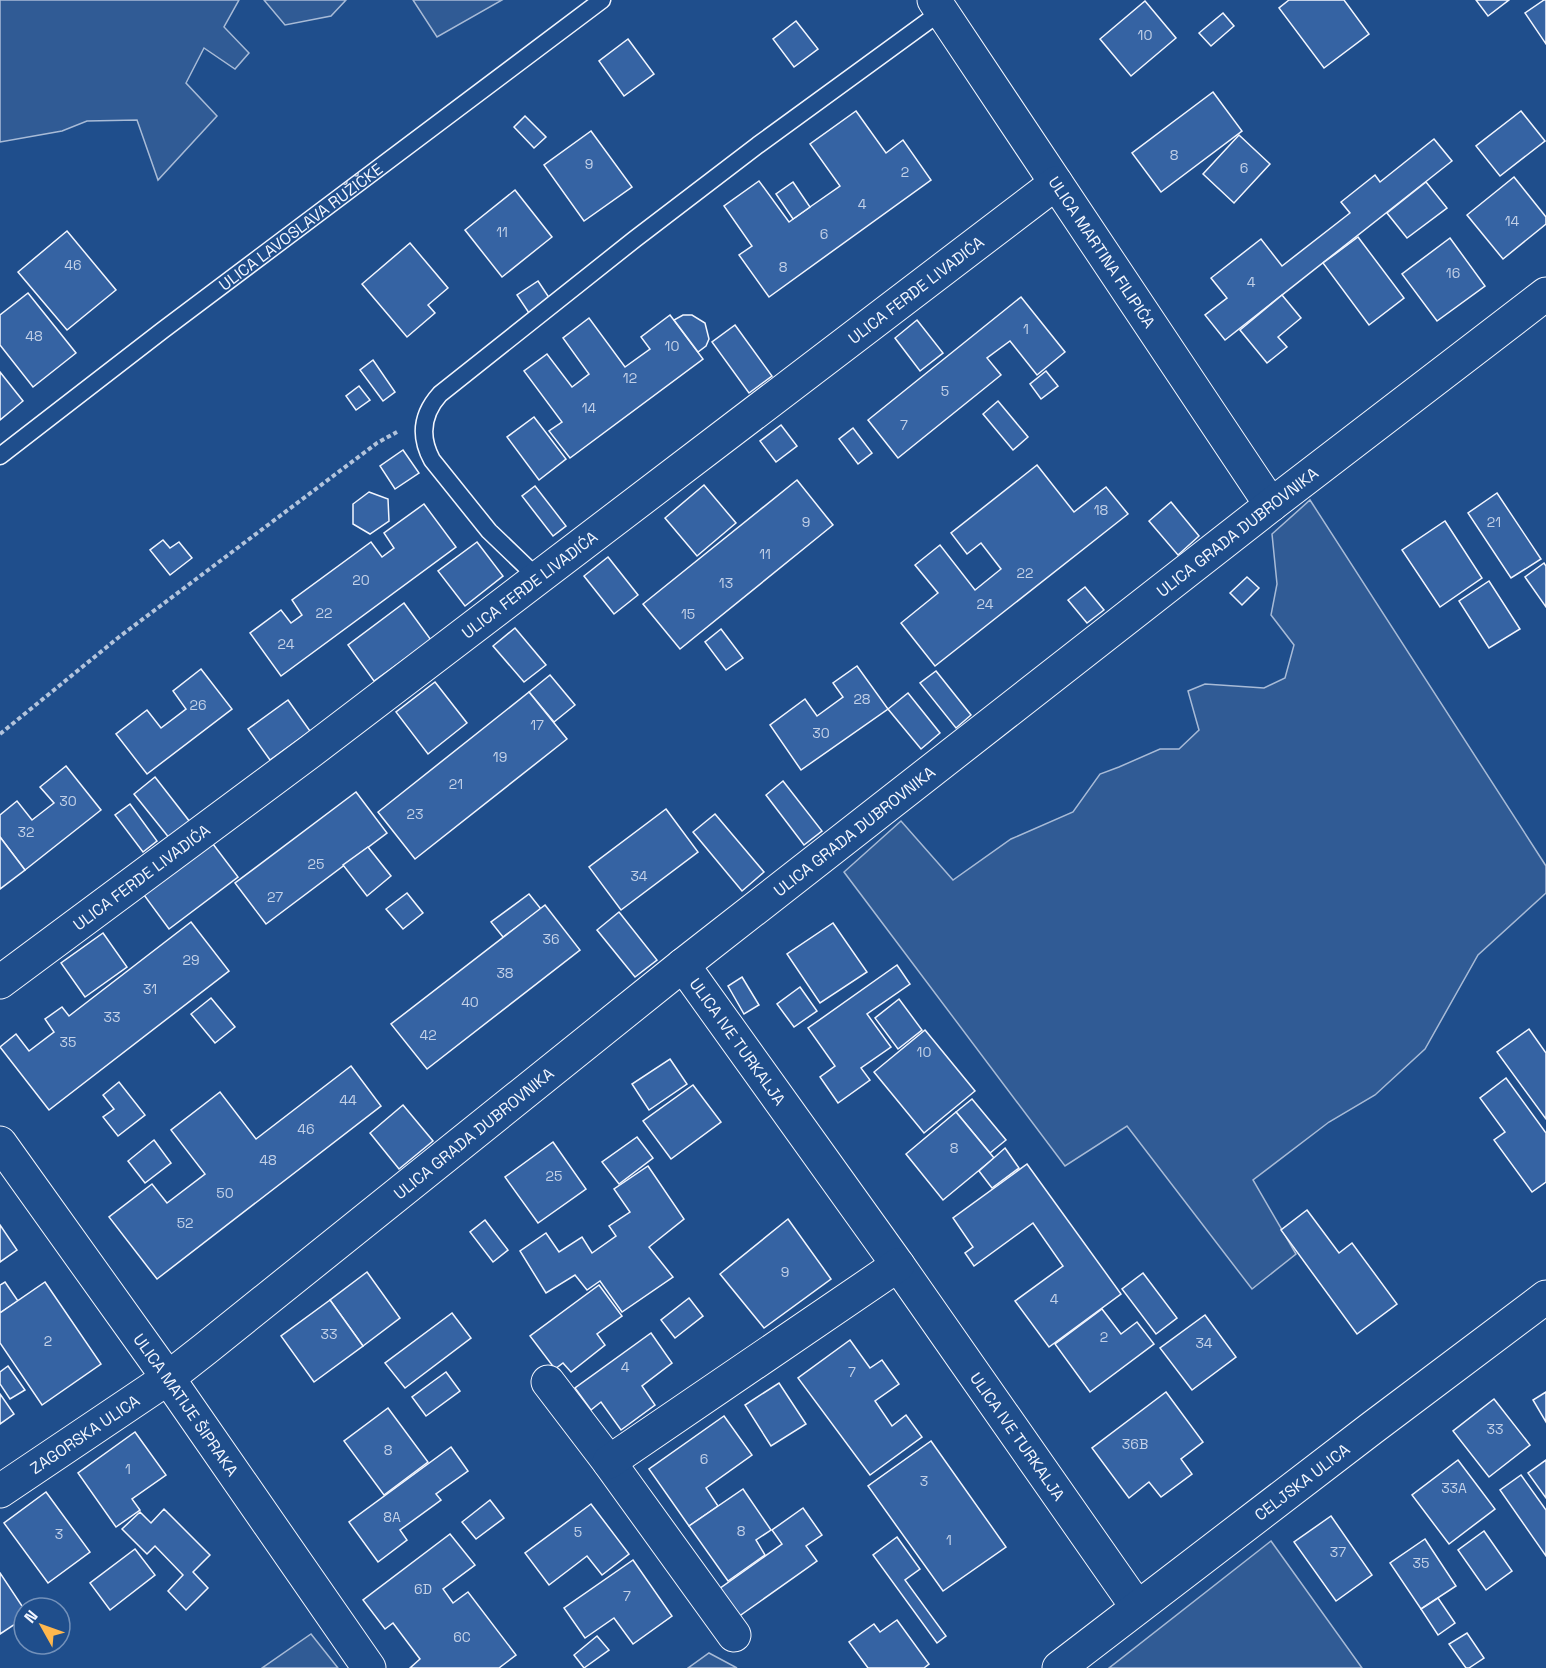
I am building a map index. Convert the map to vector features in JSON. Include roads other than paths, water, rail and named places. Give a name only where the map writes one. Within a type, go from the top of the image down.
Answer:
[{"type":"street","name":"ULICA MARTINA FILIPIĆA","points":[[938,6],[1271,505]]},
{"type":"street","name":"ULICA FERDE LIVADIĆA","points":[[0,981],[311,751],[1056,183]]},
{"type":"street","name":"ULICA GRADA DUBROVNIKA","points":[[168,1378],[683,965],[1271,505],[1546,294]]},
{"type":"street","name":"ULICA IVE TURKALJA","points":[[683,965],[898,1265],[1137,1607]]},
{"type":"street","name":"ULICA MATIJE ŠIPRAKA","points":[[0,1143],[168,1378],[369,1668]]},
{"type":"street","points":[[609,1462],[898,1265]]},
{"type":"street","name":"CELJSKA ULICA","points":[[1059,1668],[1546,1297]]},
{"type":"street","name":"ZAGORSKA ULICA","points":[[0,1491],[168,1378]]},
{"type":"street","points":[[548,1383],[609,1462],[734,1635]]},
{"type":"lane","name":"ULICA LAVOSLAVA RUŽIČKE","points":[[0,456],[163,330],[602,0]]},
{"type":"lane","points":[[538,578],[489,531],[432,460],[423,436],[424,424],[432,403],[440,394],[730,166],[938,6]]}]
